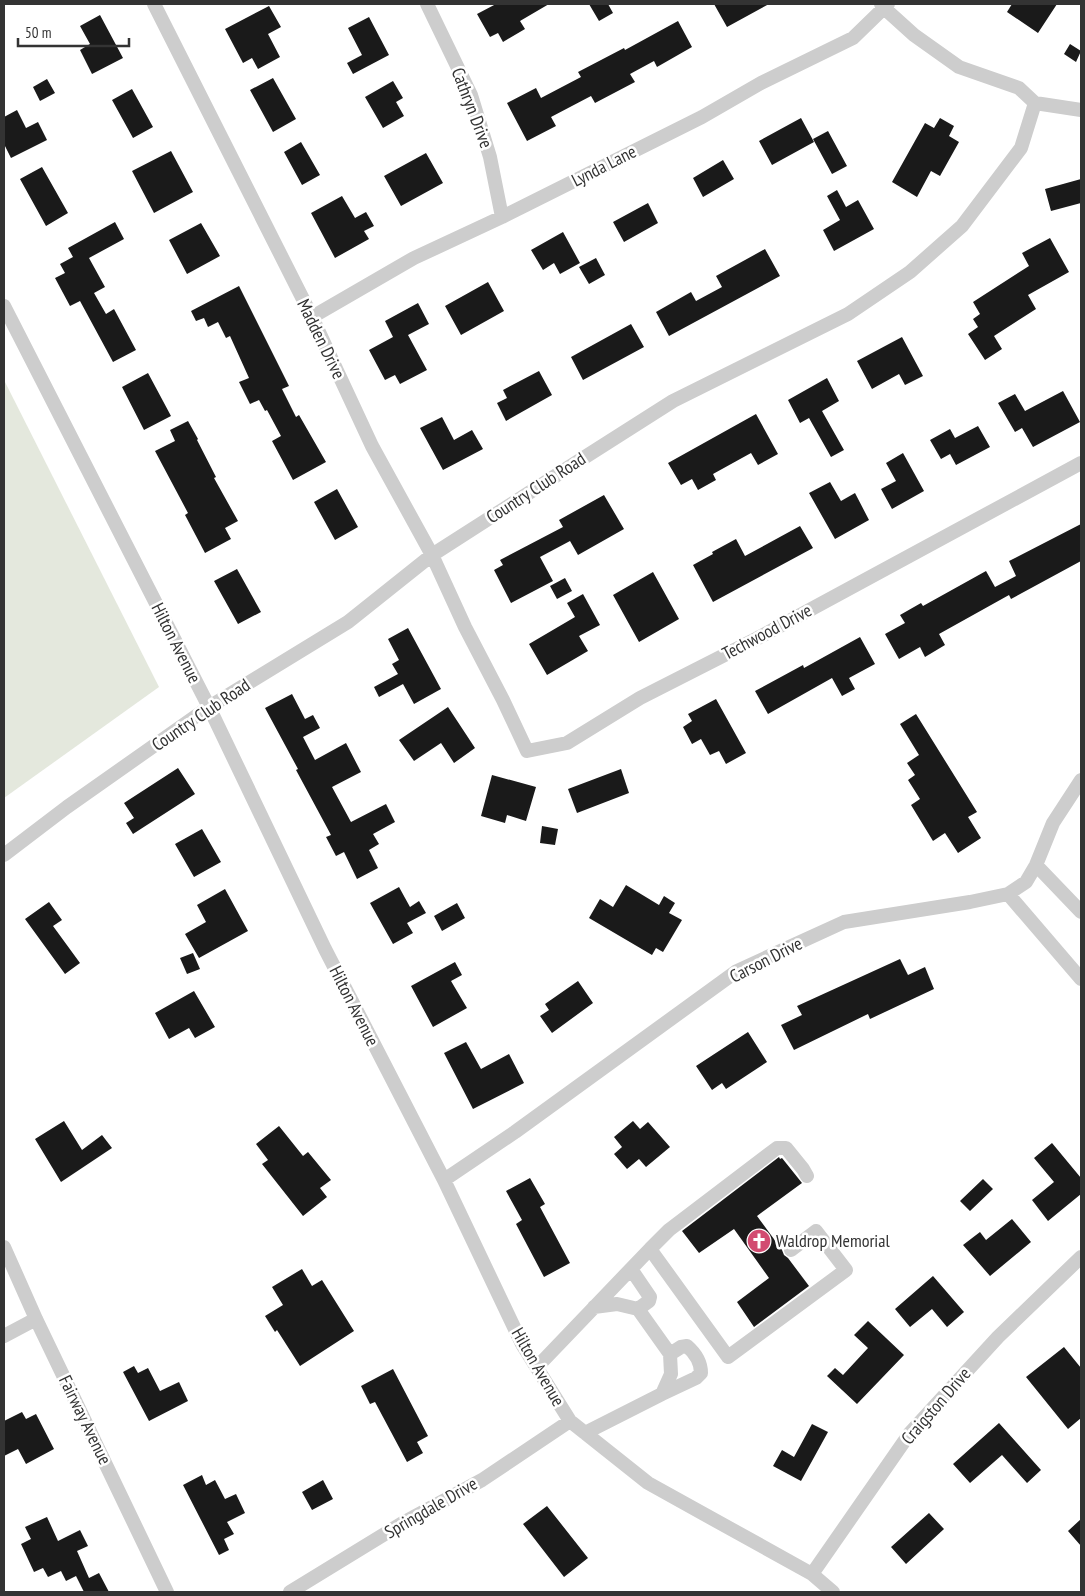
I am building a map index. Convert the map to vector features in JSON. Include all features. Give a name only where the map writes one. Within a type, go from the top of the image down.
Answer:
[{"type":"street","name":"Madden Drive","points":[[154,4],[312,317],[372,446],[432,555],[465,627],[489,673]]},
{"type":"street","name":"Cathryn Drive","points":[[427,4],[471,95],[490,157],[502,217]]},
{"type":"street","name":"Lynda Lane","points":[[312,317],[414,258],[502,217],[702,116],[761,82],[853,38],[884,5]]},
{"type":"street","points":[[884,5],[914,35],[959,67],[1019,88],[1034,103],[1081,110]]},
{"type":"street","name":"Country Club Road","points":[[4,855],[67,807],[209,707],[348,622],[432,555],[673,401],[848,314],[910,272],[962,226],[1021,148],[1034,103]]},
{"type":"street","name":"Hilton Avenue","points":[[4,306],[209,707],[325,949],[444,1180],[522,1344],[570,1421],[648,1483],[812,1574],[833,1592]]},
{"type":"street","name":"Techwood Drive","points":[[489,673],[527,751],[567,743],[640,698],[756,639],[1081,463]]},
{"type":"street","name":"Carson Drive","points":[[444,1180],[738,971],[844,922],[1008,894],[1026,882],[1036,865],[1053,823],[1081,780]]},
{"type":"street","points":[[1036,865],[1081,912]]},
{"type":"street","points":[[1008,894],[1081,980]]},
{"type":"street","points":[[536,1367],[669,1230],[777,1148],[786,1148],[803,1169],[806,1176]]},
{"type":"street","points":[[650,1249],[728,1357],[846,1270],[816,1231],[791,1250]]},
{"type":"street","name":"Fairway Avenue","points":[[4,1247],[167,1592]]},
{"type":"street","name":"Craigston Drive","points":[[812,1574],[910,1432],[998,1337],[1081,1256]]},
{"type":"street","points":[[631,1269],[650,1297],[649,1302],[638,1309]]},
{"type":"street","points":[[594,1307],[617,1304],[638,1309],[670,1354],[670,1374],[662,1394]]},
{"type":"street","points":[[4,1336],[36,1318]]},
{"type":"street","points":[[585,1433],[696,1378],[701,1373],[701,1366],[687,1346],[681,1346],[670,1354]]},
{"type":"street","name":"Springdale Drive","points":[[290,1592],[308,1588],[401,1524],[482,1480],[570,1421]]},
{"type":"shaded area","points":[[4,380],[159,687],[4,798]]},
{"type":"building","points":[[496,4],[549,4],[520,21],[525,29],[503,42],[498,33],[490,37],[477,14]]},
{"type":"building","points":[[589,4],[608,4],[613,13],[599,21]]},
{"type":"building","points":[[714,4],[769,4],[727,27]]},
{"type":"building","points":[[1012,4],[1057,4],[1038,33],[1007,12]]},
{"type":"building","points":[[269,6],[281,27],[268,34],[280,57],[258,69],[252,58],[243,63],[225,29]]},
{"type":"building","points":[[100,15],[123,58],[92,74],[80,50],[90,44],[80,26]]},
{"type":"building","points":[[369,17],[389,55],[353,74],[347,63],[362,55],[348,28]]},
{"type":"building","points":[[678,21],[692,47],[657,67],[654,61],[630,74],[635,82],[595,103],[591,96],[551,117],[556,126],[527,141],[507,103],[536,88],[541,98],[581,77],[578,72],[624,48],[625,50]]},
{"type":"building","points":[[1070,44],[1081,51],[1076,62],[1064,54]]},
{"type":"building","points":[[273,78],[296,119],[273,132],[250,90]]},
{"type":"building","points":[[47,79],[55,93],[40,101],[33,87]]},
{"type":"building","points":[[393,81],[403,98],[396,102],[404,116],[383,128],[365,97]]},
{"type":"building","points":[[132,89],[153,127],[133,138],[112,100]]},
{"type":"building","points":[[17,110],[26,128],[38,122],[47,140],[11,158],[4,144],[4,117]]},
{"type":"building","points":[[801,118],[814,142],[772,165],[759,141]]},
{"type":"building","points":[[940,118],[954,126],[949,136],[959,142],[940,176],[931,171],[917,197],[892,182],[925,123],[934,128]]},
{"type":"building","points":[[828,131],[847,166],[832,174],[813,139]]},
{"type":"building","points":[[301,142],[320,175],[302,185],[284,152]]},
{"type":"building","points":[[171,151],[193,192],[154,213],[132,171]]},
{"type":"building","points":[[426,153],[443,183],[401,206],[384,176]]},
{"type":"building","points":[[723,160],[734,179],[703,197],[693,178]]},
{"type":"building","points":[[42,167],[68,213],[46,226],[20,179]]},
{"type":"building","points":[[1081,179],[1081,203],[1051,211],[1045,189]]},
{"type":"building","points":[[837,190],[846,207],[858,200],[874,229],[834,251],[823,230],[840,220],[827,196]]},
{"type":"building","points":[[342,196],[355,218],[366,212],[374,226],[364,231],[369,239],[335,258],[311,213]]},
{"type":"building","points":[[648,203],[658,223],[624,242],[613,222]]},
{"type":"building","points":[[115,222],[124,239],[89,258],[105,287],[94,293],[106,314],[114,309],[136,350],[113,362],[80,301],[70,306],[55,278],[65,273],[60,264],[73,257],[68,248]]},
{"type":"building","points":[[201,223],[220,256],[187,274],[169,240]]},
{"type":"building","points":[[563,232],[580,263],[560,274],[554,263],[543,270],[531,250]]},
{"type":"building","points":[[1050,238],[1069,272],[1028,295],[1036,309],[994,336],[1002,349],[985,360],[968,334],[978,327],[973,319],[980,314],[973,302],[1029,266],[1022,253]]},
{"type":"building","points":[[765,249],[780,276],[669,336],[656,312],[691,292],[696,301],[722,287],[716,276]]},
{"type":"building","points":[[596,258],[605,275],[589,284],[579,267]]},
{"type":"building","points":[[488,282],[504,311],[461,335],[445,306]]},
{"type":"building","points":[[239,286],[289,386],[282,389],[296,417],[299,415],[326,462],[293,480],[272,441],[281,436],[267,410],[265,411],[259,400],[250,404],[239,382],[249,378],[230,336],[226,338],[218,322],[208,327],[204,318],[196,321],[191,311]]},
{"type":"building","points":[[418,303],[429,324],[408,335],[427,370],[400,384],[395,375],[385,380],[369,350],[393,337],[385,321]]},
{"type":"building","points":[[631,324],[644,347],[583,380],[571,357]]},
{"type":"building","points":[[902,337],[923,376],[905,385],[899,374],[872,389],[857,361]]},
{"type":"building","points":[[539,371],[552,395],[506,421],[497,403],[507,398],[503,390]]},
{"type":"building","points":[[148,373],[171,416],[144,430],[122,387]]},
{"type":"building","points":[[827,378],[839,401],[822,411],[844,450],[831,457],[809,418],[800,423],[788,400]]},
{"type":"building","points":[[1063,391],[1080,422],[1033,447],[1022,428],[1015,432],[998,403],[1015,394],[1025,411]]},
{"type":"building","points":[[756,414],[778,454],[758,465],[751,453],[713,474],[716,480],[698,490],[692,479],[681,485],[668,463]]},
{"type":"building","points":[[442,417],[454,440],[472,430],[483,449],[443,470],[420,428]]},
{"type":"building","points":[[188,421],[216,477],[214,478],[238,521],[225,528],[231,539],[205,553],[185,515],[188,513],[155,451],[175,441],[170,430]]},
{"type":"building","points":[[978,426],[990,447],[956,465],[950,454],[941,459],[930,440],[950,429],[955,438]]},
{"type":"building","points":[[903,453],[924,491],[892,509],[881,489],[896,481],[886,463]]},
{"type":"building","points":[[830,482],[841,501],[855,493],[869,520],[835,539],[809,493]]},
{"type":"building","points":[[337,489],[358,527],[335,540],[314,502]]},
{"type":"building","points":[[604,495],[624,529],[578,555],[570,541],[540,557],[553,581],[511,603],[494,570],[503,565],[500,560],[563,527],[559,520]]},
{"type":"building","points":[[1081,524],[1081,561],[1011,599],[1009,595],[939,634],[945,645],[925,657],[920,647],[899,659],[885,634],[905,623],[900,615],[921,603],[923,606],[986,571],[995,587],[1016,576],[1009,561]]},
{"type":"building","points":[[800,526],[813,548],[713,602],[693,565],[736,539],[745,556]]},
{"type":"building","points":[[237,569],[261,612],[238,624],[214,581]]},
{"type":"building","points":[[653,572],[679,619],[639,642],[613,595]]},
{"type":"building","points":[[565,578],[572,591],[557,599],[550,586]]},
{"type":"building","points":[[583,594],[600,625],[579,636],[588,651],[547,675],[529,644],[575,617],[567,603]]},
{"type":"building","points":[[408,628],[441,689],[414,704],[403,684],[379,697],[374,687],[398,674],[392,664],[399,660],[388,639]]},
{"type":"building","points":[[860,637],[875,664],[849,678],[855,689],[842,696],[832,678],[768,714],[755,691],[803,665],[804,668]]},
{"type":"building","points":[[292,694],[305,719],[313,715],[320,728],[303,737],[315,760],[346,743],[361,772],[332,787],[351,822],[386,804],[395,822],[373,834],[379,844],[369,850],[378,868],[357,879],[344,852],[336,856],[326,837],[331,835],[265,708]]},
{"type":"building","points":[[716,699],[746,753],[726,764],[719,751],[710,755],[701,739],[692,744],[683,727],[692,721],[688,714]]},
{"type":"building","points":[[448,707],[475,748],[454,763],[441,743],[414,761],[399,740]]},
{"type":"building","points":[[916,714],[977,812],[968,817],[981,838],[958,853],[945,833],[933,841],[911,805],[920,799],[908,780],[915,775],[907,763],[919,755],[900,724]]},
{"type":"building","points":[[178,768],[195,794],[133,834],[126,823],[134,818],[124,803]]},
{"type":"building","points":[[621,769],[629,793],[577,813],[568,789]]},
{"type":"building","points":[[492,775],[536,787],[526,821],[507,815],[505,823],[481,816]]},
{"type":"building","points":[[542,826],[558,829],[555,845],[540,843]]},
{"type":"building","points":[[202,829],[221,862],[194,877],[175,844]]},
{"type":"building","points":[[626,885],[659,905],[664,896],[675,903],[669,913],[682,920],[663,952],[656,948],[652,955],[589,918],[600,899],[613,907]]},
{"type":"building","points":[[399,887],[410,907],[419,901],[426,913],[407,923],[413,933],[393,944],[370,903]]},
{"type":"building","points":[[225,889],[248,931],[199,958],[185,934],[206,922],[197,905]]},
{"type":"building","points":[[49,902],[62,920],[53,926],[80,963],[65,974],[25,919]]},
{"type":"building","points":[[457,903],[465,918],[442,931],[434,916]]},
{"type":"building","points":[[193,953],[200,969],[187,974],[180,958]]},
{"type":"building","points":[[900,959],[908,975],[925,967],[934,989],[870,1019],[868,1014],[794,1050],[781,1025],[802,1015],[797,1006]]},
{"type":"building","points":[[455,962],[462,975],[451,981],[467,1008],[433,1027],[411,986]]},
{"type":"building","points":[[578,981],[593,1003],[552,1033],[540,1016],[549,1010],[545,1004]]},
{"type":"building","points":[[194,991],[215,1027],[195,1038],[189,1028],[169,1039],[155,1013]]},
{"type":"building","points":[[748,1032],[767,1062],[726,1089],[722,1083],[712,1090],[696,1066]]},
{"type":"building","points":[[466,1042],[481,1069],[509,1054],[524,1083],[473,1109],[444,1053]]},
{"type":"building","points":[[64,1121],[82,1150],[102,1135],[112,1148],[61,1182],[35,1139]]},
{"type":"building","points":[[633,1121],[640,1129],[648,1122],[670,1147],[646,1167],[639,1159],[627,1169],[614,1154],[622,1147],[614,1137]]},
{"type":"building","points":[[279,1126],[303,1156],[308,1152],[331,1180],[320,1188],[327,1197],[303,1216],[262,1164],[268,1160],[256,1144]]},
{"type":"building","points":[[1052,1143],[1081,1178],[1081,1194],[1048,1221],[1032,1200],[1054,1182],[1034,1158]]},
{"type":"building","name":"Waldrop Memorial","points":[[779,1157],[780,1159],[782,1158],[802,1183],[757,1216],[784,1255],[809,1286],[754,1327],[737,1302],[769,1278],[734,1229],[699,1253],[682,1231]]},
{"type":"building","points":[[530,1178],[545,1204],[540,1207],[570,1263],[544,1277],[516,1224],[522,1220],[506,1191]]},
{"type":"building","points":[[983,1179],[993,1189],[970,1211],[960,1201]]},
{"type":"building","points":[[1012,1219],[1031,1242],[990,1276],[963,1245],[980,1232],[986,1240]]},
{"type":"building","points":[[302,1269],[312,1286],[322,1280],[354,1331],[300,1366],[277,1330],[275,1332],[265,1316],[283,1305],[272,1287]]},
{"type":"building","points":[[933,1276],[964,1312],[947,1327],[932,1309],[910,1327],[895,1309]]},
{"type":"building","points":[[868,1321],[904,1355],[857,1404],[827,1376],[835,1368],[843,1375],[868,1348],[854,1335]]},
{"type":"building","points":[[1064,1347],[1081,1368],[1081,1418],[1068,1429],[1026,1377]]},
{"type":"building","points":[[134,1366],[138,1373],[148,1368],[160,1391],[179,1382],[188,1401],[149,1421],[123,1372]]},
{"type":"building","points":[[393,1369],[428,1436],[417,1442],[423,1453],[407,1462],[375,1402],[370,1404],[361,1386]]},
{"type":"building","points":[[22,1412],[26,1419],[36,1414],[54,1449],[26,1464],[18,1449],[4,1456],[4,1421]]},
{"type":"building","points":[[999,1423],[1041,1470],[1027,1483],[1002,1455],[970,1483],[953,1464]]},
{"type":"building","points":[[812,1424],[828,1432],[801,1481],[773,1466],[782,1450],[794,1457]]},
{"type":"building","points":[[202,1475],[206,1485],[215,1480],[225,1499],[236,1494],[245,1513],[227,1522],[234,1534],[224,1539],[229,1550],[219,1555],[183,1485]]},
{"type":"building","points":[[323,1480],[333,1499],[312,1510],[302,1492]]},
{"type":"building","points":[[547,1506],[588,1558],[564,1577],[523,1524]]},
{"type":"building","points":[[929,1513],[944,1529],[906,1564],[891,1547]]},
{"type":"building","points":[[47,1517],[58,1541],[80,1530],[88,1546],[77,1551],[89,1578],[99,1573],[109,1592],[84,1592],[76,1576],[66,1581],[61,1571],[48,1577],[43,1568],[34,1572],[21,1544],[31,1539],[25,1527]]},
{"type":"building","points":[[1081,1519],[1081,1546],[1068,1531]]},
{"type":"place","name":"Waldrop Memorial","points":[[759,1241]]}]
